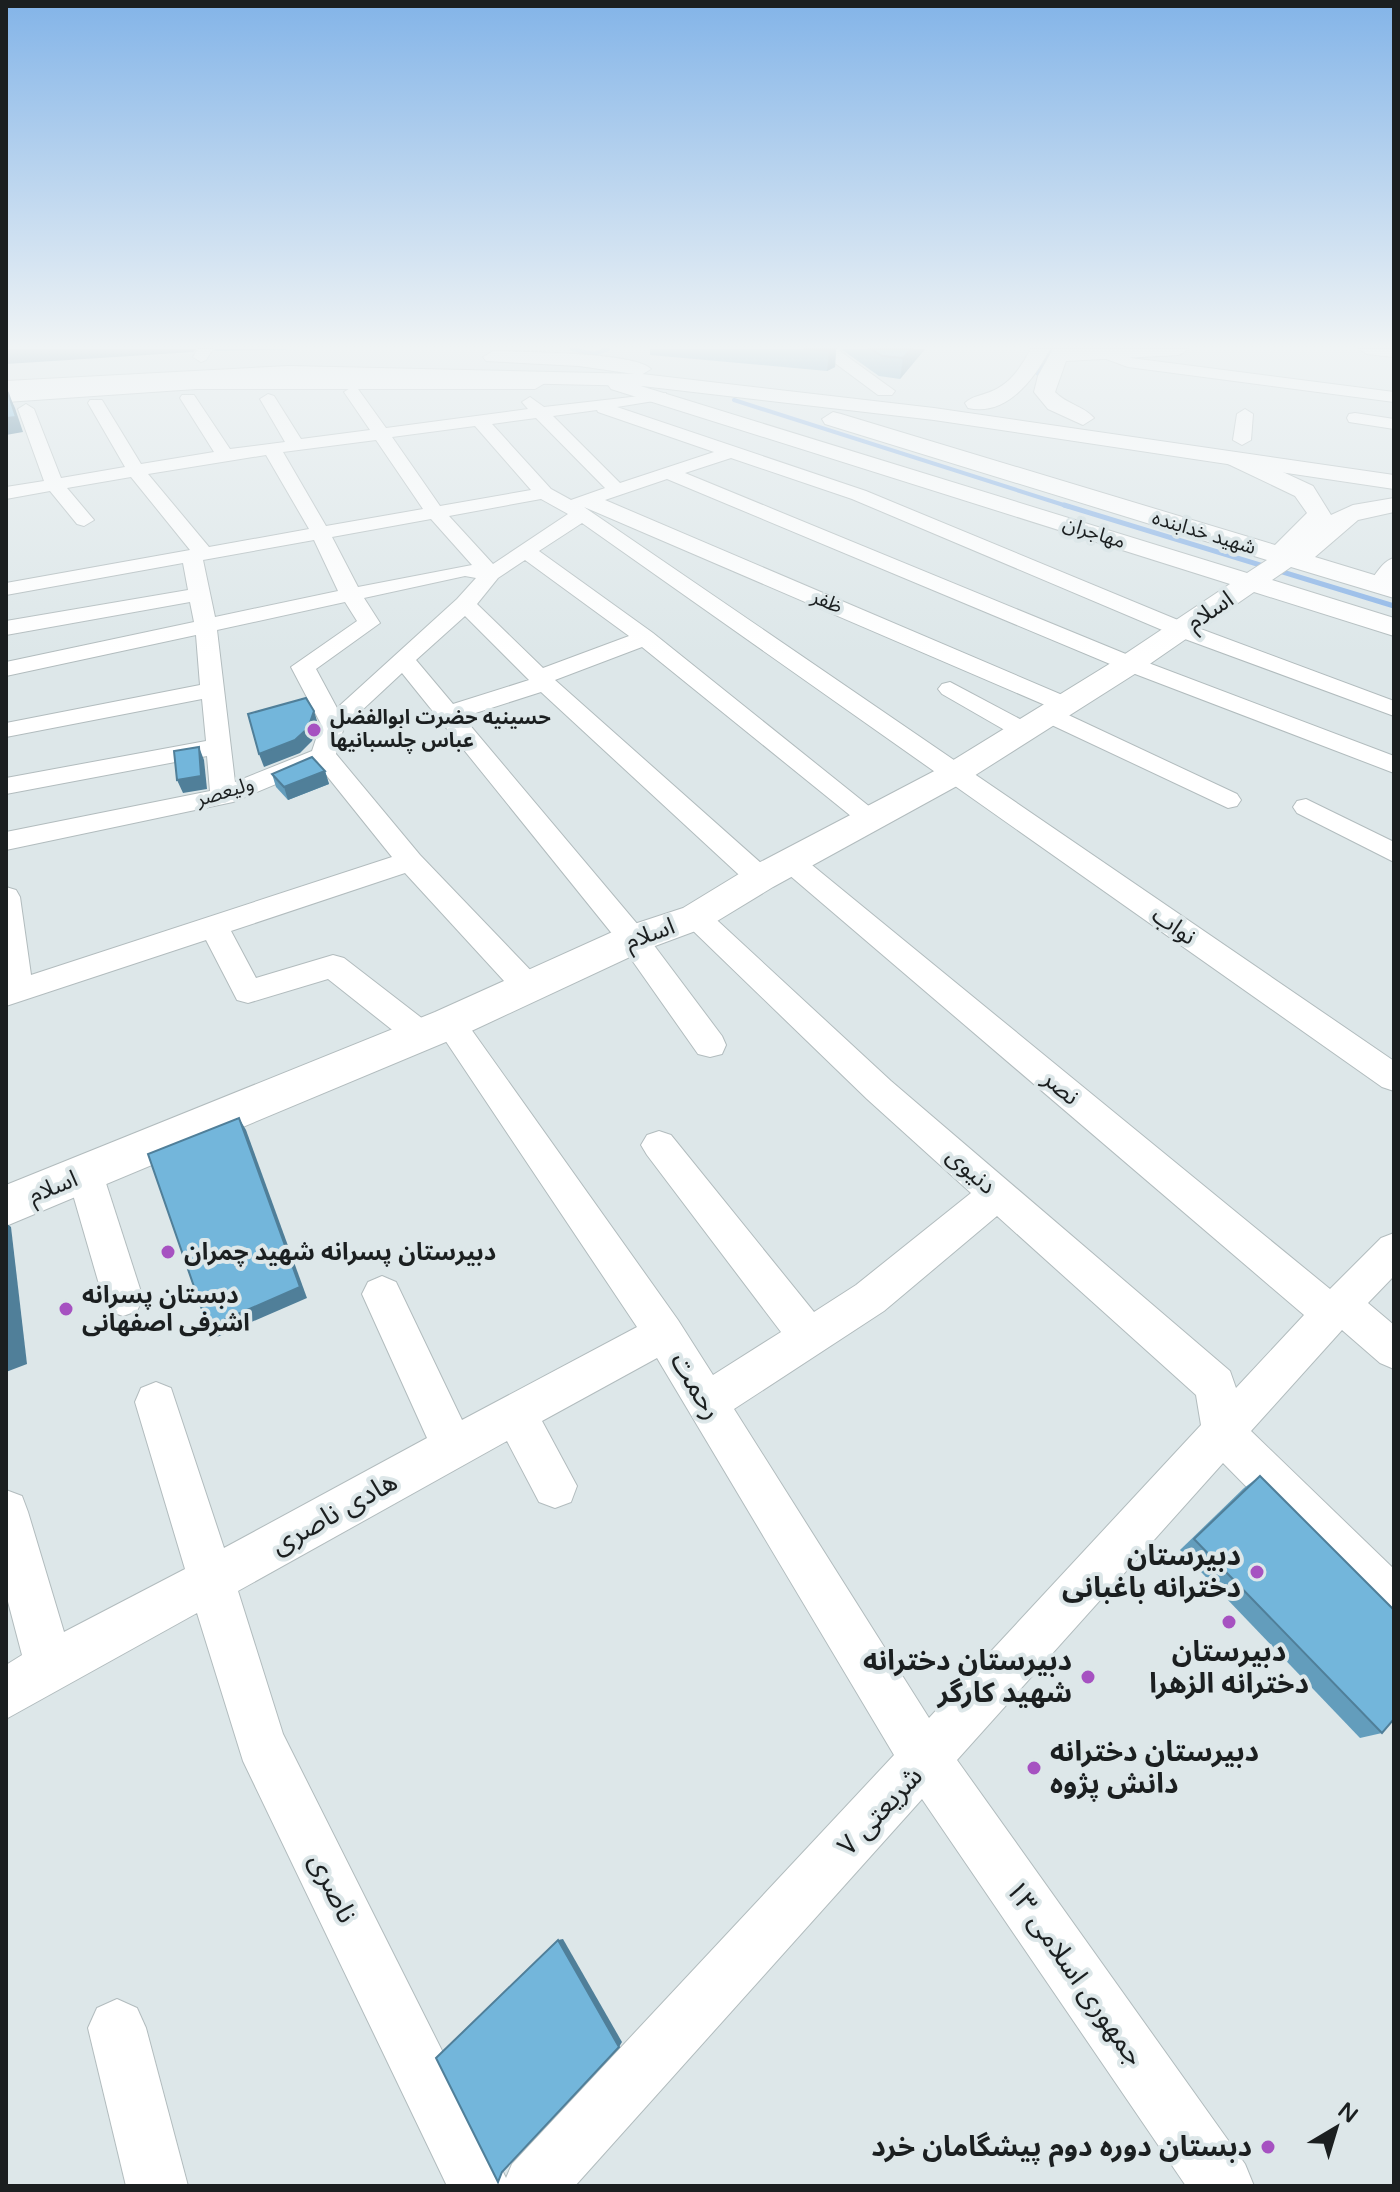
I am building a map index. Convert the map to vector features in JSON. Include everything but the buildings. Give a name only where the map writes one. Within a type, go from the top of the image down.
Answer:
[{"type":"main road","name":"مهاجران","points":[[857,451],[1394,627]]},
{"type":"main road","name":"شهید خدابنده","points":[[942,451],[1287,558],[1389,580]]},
{"type":"main road","points":[[1241,451],[1304,491],[1320,514],[1283,550],[1287,558],[1304,556],[1344,517],[1368,508],[1394,505]]},
{"type":"main road","points":[[1249,451],[1377,467],[1394,482]]},
{"type":"main road","name":"اسلام","points":[[6,1206],[436,1029],[633,939],[696,917],[775,870],[954,774],[1130,664],[1287,558]]},
{"type":"street","points":[[42,451],[55,485],[84,520]]},
{"type":"street","points":[[124,451],[198,554],[224,796]]},
{"type":"street","points":[[223,451],[225,455]]},
{"type":"street","points":[[6,493],[254,451]]},
{"type":"street","points":[[273,451],[369,623],[303,667],[333,724]]},
{"type":"street","points":[[394,451],[435,512],[491,574]]},
{"type":"street","points":[[507,451],[544,493],[580,507]]},
{"type":"street","points":[[578,451],[617,490]]},
{"type":"street","points":[[527,986],[410,861],[323,755],[333,724],[465,604],[491,574],[527,552],[580,507],[617,490],[731,452],[859,495],[1182,630],[1394,709]]},
{"type":"street","points":[[668,473],[1130,664],[1394,765]]},
{"type":"street","points":[[6,589],[544,493]]},
{"type":"street","name":"ظفر","points":[[580,507],[1046,717]]},
{"type":"street","name":"نواب","points":[[580,507],[954,774],[1394,1078]]},
{"type":"street","points":[[116,542],[126,568]]},
{"type":"street","points":[[527,552],[645,638],[872,819]]},
{"type":"street","points":[[6,669],[352,597],[465,570],[491,574]]},
{"type":"street","points":[[6,628],[201,594]]},
{"type":"street","name":"نصر","points":[[465,604],[542,680],[775,870],[1337,1310],[1394,1350]]},
{"type":"street","points":[[450,713],[645,638]]},
{"type":"street","points":[[403,659],[633,939],[710,1045]]},
{"type":"street","points":[[950,689],[1046,717],[1228,800]]},
{"type":"street","points":[[6,730],[214,690]]},
{"type":"street","points":[[6,786],[219,746]]},
{"type":"street","name":"ولیعصر","points":[[6,841],[224,796],[323,755]]},
{"type":"street","points":[[1306,807],[1394,853]]},
{"type":"street","points":[[6,897],[11,994],[410,861]]},
{"type":"street","name":"دنیوی","points":[[696,917],[879,1090],[1215,1385],[1224,1434]]},
{"type":"street","name":"رحمت","points":[[213,925],[248,992],[333,966],[436,1029],[664,1333],[926,1760]]},
{"type":"street","points":[[659,1145],[809,1337]]},
{"type":"street","points":[[85,1174],[123,1298]]},
{"type":"street","points":[[706,1403],[870,1298],[997,1194]]},
{"type":"street","name":"شریعتی ۷","points":[[534,2186],[1394,1250]]},
{"type":"street","points":[[382,1294],[453,1448]]},
{"type":"street","name":"هادی ناصری","points":[[6,1694],[49,1664],[210,1581],[514,1412],[664,1333]]},
{"type":"street","name":"ناصری","points":[[156,1402],[261,1743],[479,2186]]},
{"type":"street","points":[[514,1412],[555,1486]]},
{"type":"street","points":[[1224,1434],[1394,1602]]},
{"type":"street","points":[[6,1512],[49,1664]]},
{"type":"street","name":"جمهوری اسلامی ۱۳","points":[[926,1760],[1223,2186]]},
{"type":"street","points":[[117,2028],[157,2186]]},
{"type":"waterway","points":[[895,451],[1070,507]]},
{"type":"waterway","points":[[1064,505],[1394,606]]},
{"type":"place","name":"حسینیه حضرت ابوالفضل عباس چلسبانیها","points":[[314,730]]},
{"type":"place","name":"دبیرستان پسرانه شهید چمران","points":[[168,1252]]},
{"type":"place","name":"دبستان پسرانه اشرفی اصفهانی","points":[[66,1309]]},
{"type":"place","name":"دبیرستان دخترانه باغبانی","points":[[1257,1572]]},
{"type":"place","name":"دبیرستان دخترانه الزهرا","points":[[1229,1622]]},
{"type":"place","name":"دبیرستان دخترانه شهید کارگر","points":[[1088,1677]]},
{"type":"place","name":"دبیرستان دخترانه دانش پژوه","points":[[1034,1768]]},
{"type":"place","name":"دبستان دوره دوم پیشگامان خرد","points":[[1268,2147]]}]
